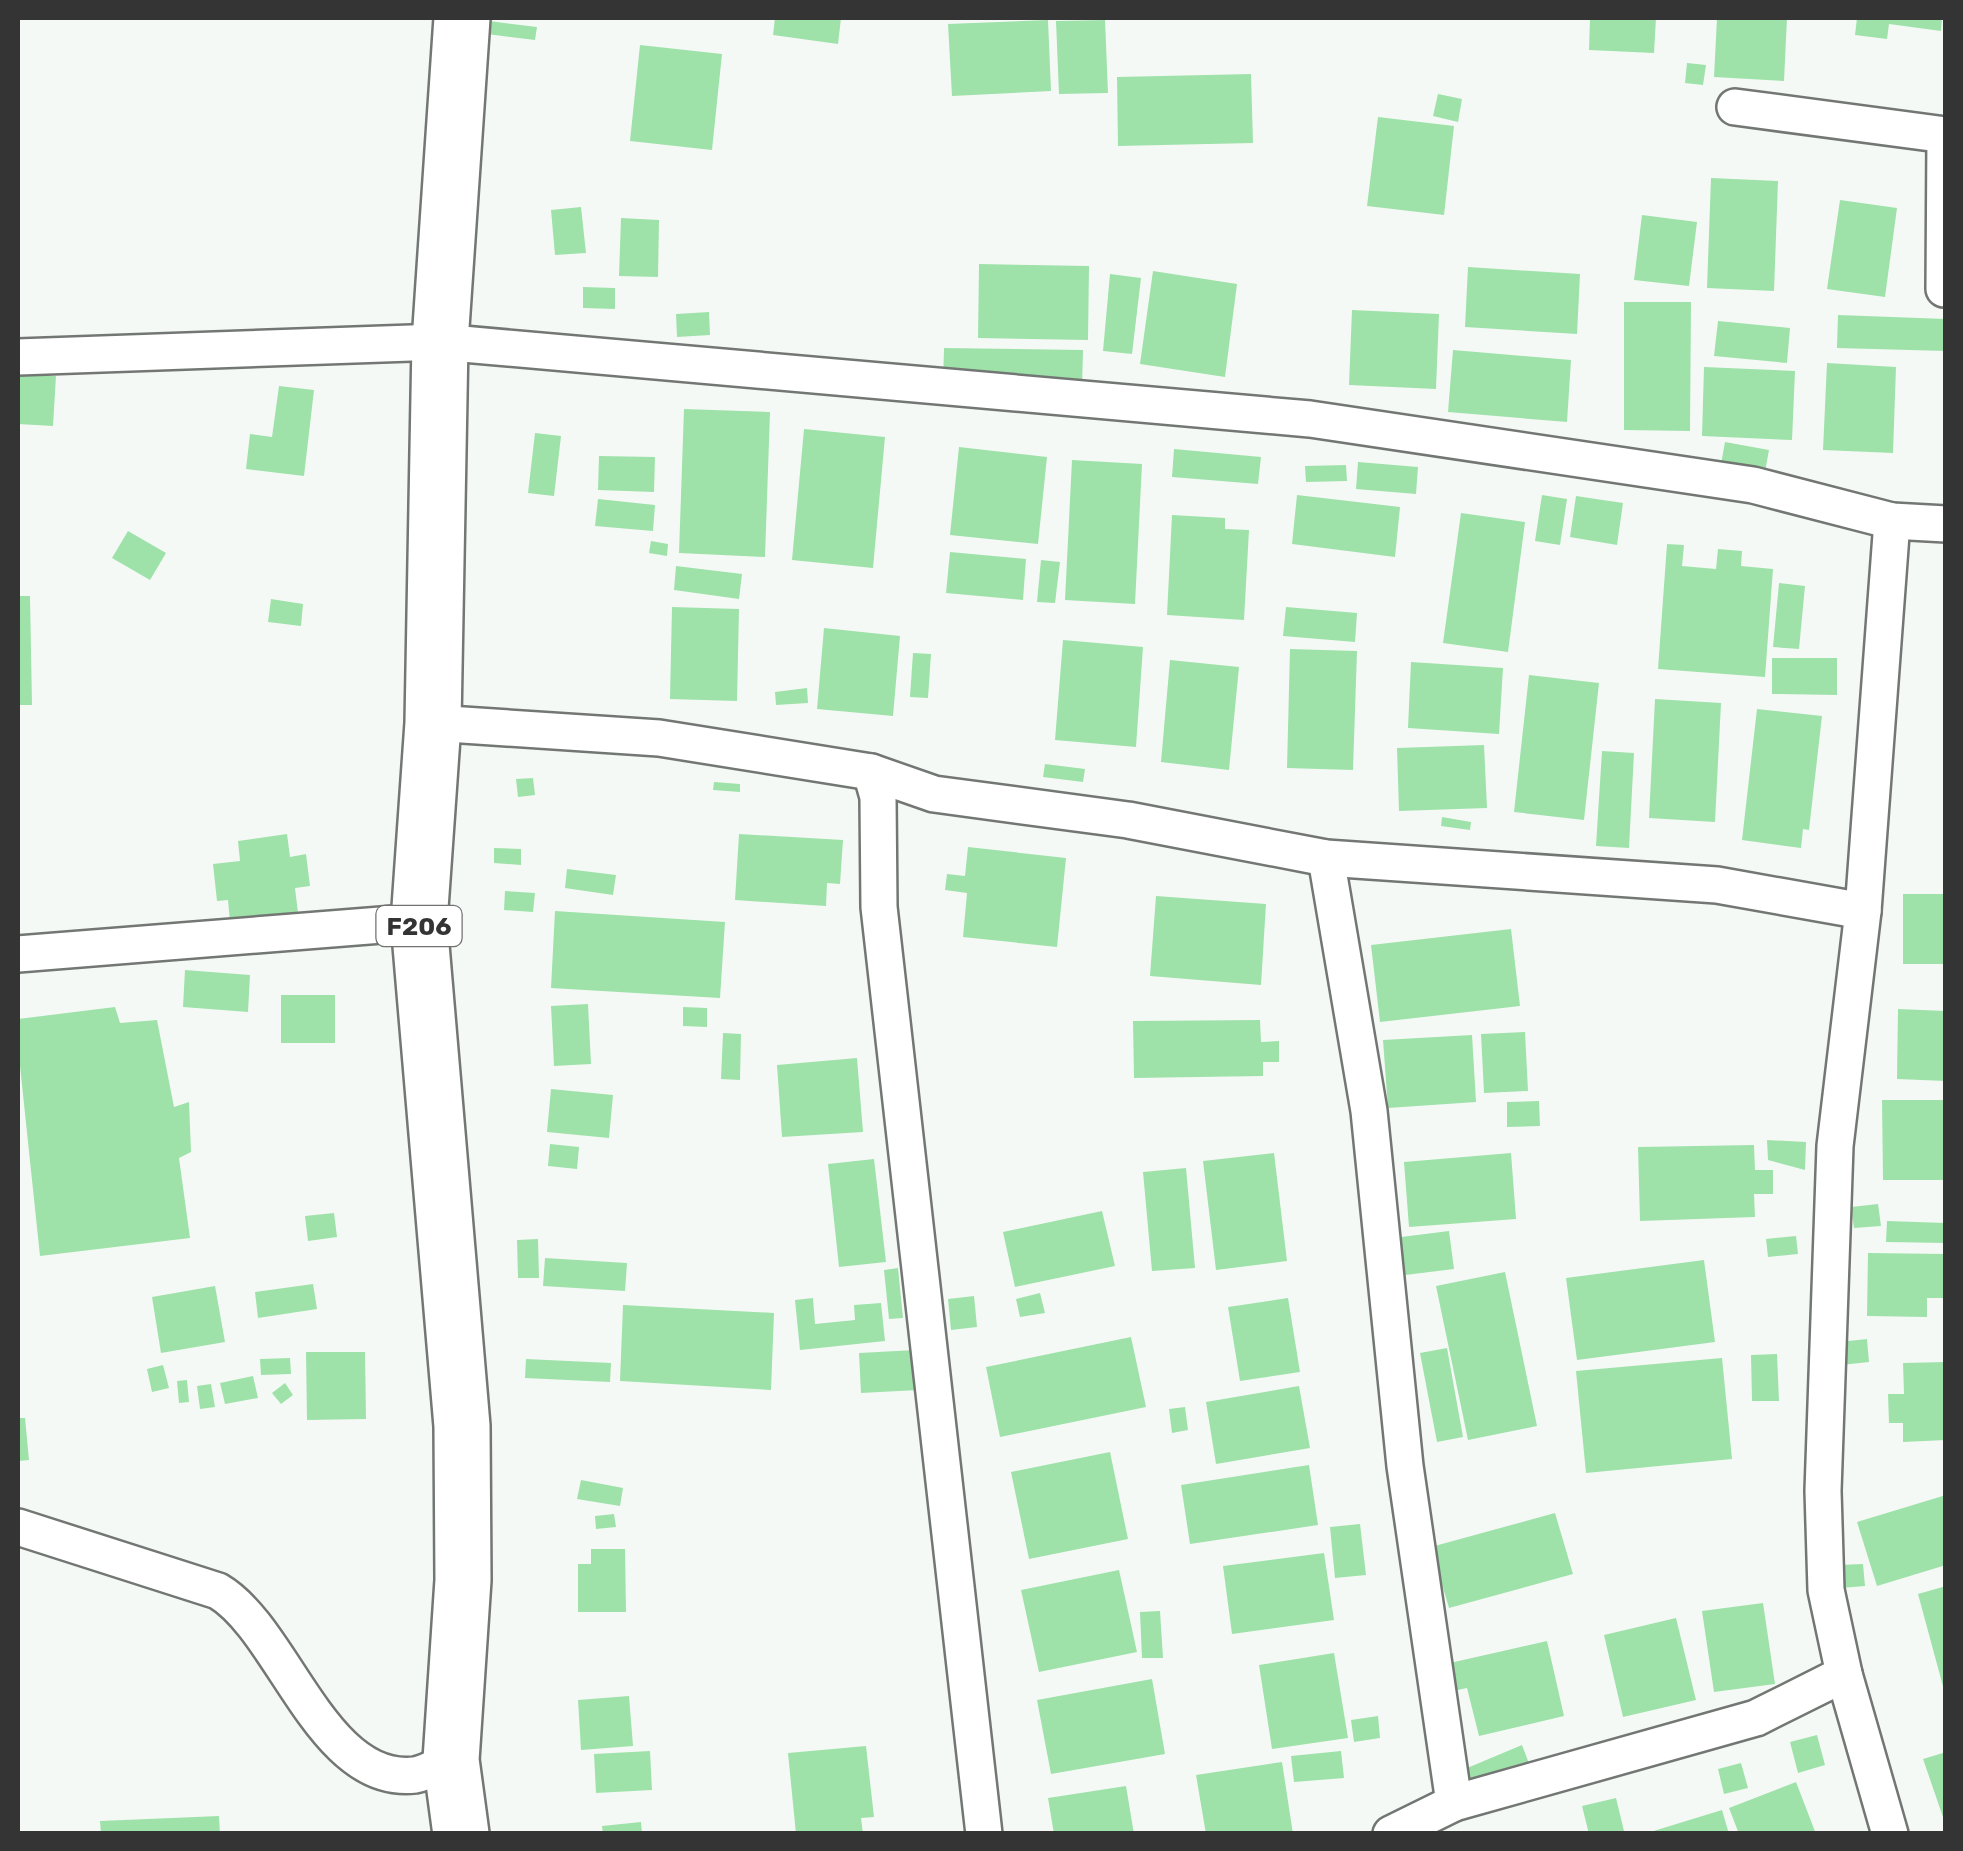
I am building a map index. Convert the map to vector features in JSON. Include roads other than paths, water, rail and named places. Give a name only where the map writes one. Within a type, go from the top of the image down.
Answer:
[{"type":"main road","name":"F206","points":[[460,1834],[451,1760],[463,1580],[462,1426],[419,922],[433,722],[440,342],[462,18]]},
{"type":"street","points":[[1736,107],[1945,135],[1944,289]]},
{"type":"street","points":[[18,357],[440,342],[1310,419],[1753,485],[1892,521],[1946,524]]},
{"type":"street","points":[[1890,1834],[1844,1674],[1826,1590],[1823,1492],[1835,1146],[1863,911],[1892,521]]},
{"type":"street","points":[[433,722],[660,738],[871,772],[934,794],[1128,820],[1326,858],[1717,885],[1863,911]]},
{"type":"street","points":[[871,772],[878,797],[879,907],[984,1834]]},
{"type":"street","points":[[1326,858],[1369,1110],[1405,1466],[1454,1802]]},
{"type":"street","points":[[18,954],[419,922]]},
{"type":"street","points":[[18,1527],[218,1591],[232,1600],[247,1615],[318,1719],[344,1748],[374,1768],[418,1775],[451,1760]]},
{"type":"street","points":[[1391,1834],[1454,1802],[1756,1718],[1844,1674]]}]
